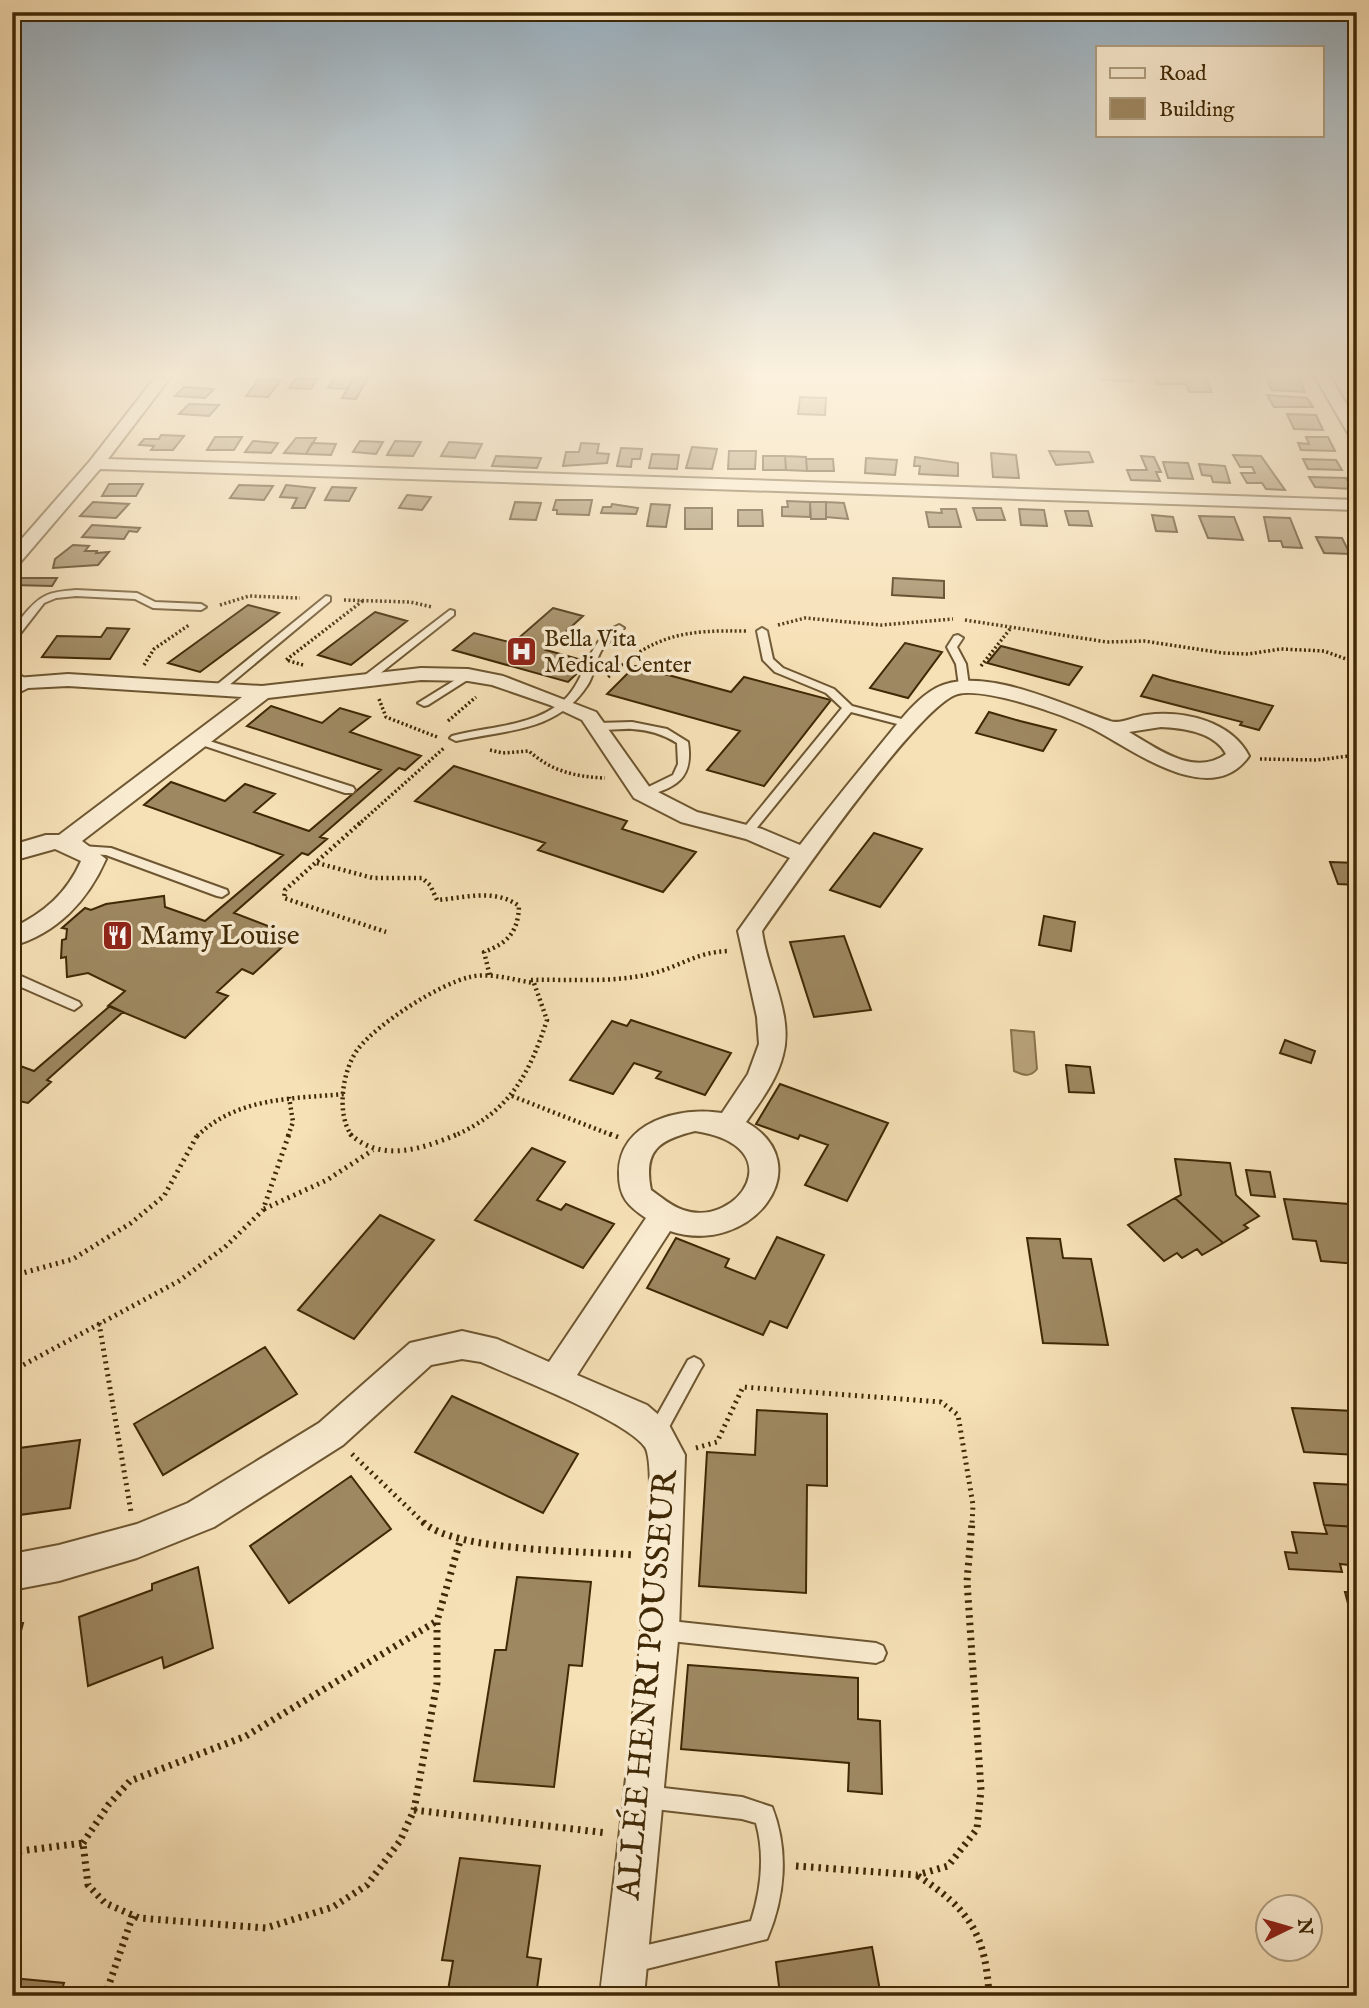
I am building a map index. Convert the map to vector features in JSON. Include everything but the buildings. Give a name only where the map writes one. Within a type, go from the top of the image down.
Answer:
[{"type":"street","points":[[12,561],[92,469]]},
{"type":"street","points":[[241,469],[1357,505]]},
{"type":"street","points":[[16,682],[68,680],[262,692],[421,674],[468,675],[496,680],[589,716],[642,793],[689,817],[747,832],[803,855]]},
{"type":"street","points":[[728,1126],[759,1078],[772,1044],[769,1017],[750,949],[750,932],[803,855],[909,724],[943,693],[964,681],[1062,708],[1112,730],[1164,762],[1204,770],[1228,766],[1238,756],[1236,747],[1217,733],[1171,721],[1150,721],[1112,730]]},
{"type":"street","points":[[73,846],[197,740],[262,692]]},
{"type":"street","points":[[12,854],[40,842],[73,846],[94,859],[87,879],[72,900],[41,925],[12,938]]},
{"type":"street","points":[[695,1120],[728,1126],[749,1139],[762,1157],[765,1178],[757,1198],[739,1215],[713,1224],[685,1224],[664,1215],[637,1196],[630,1170],[639,1146],[663,1127],[695,1120]]},
{"type":"street","points":[[556,1379],[664,1215]]},
{"type":"street","name":"ALLÉE HENRI POUSSEUR","points":[[12,1572],[59,1563],[137,1541],[232,1498],[331,1434],[422,1353],[462,1345],[485,1349],[635,1416],[662,1444],[664,1558],[644,1797],[623,1979]]},
{"type":"lane","points":[[12,637],[40,601],[54,595],[76,593],[137,596],[153,605],[201,607]]},
{"type":"lane","points":[[218,690],[326,599]]},
{"type":"lane","points":[[356,682],[450,613]]},
{"type":"lane","points":[[453,740],[475,733],[530,726],[566,706],[582,686],[600,646],[620,628]]},
{"type":"lane","points":[[762,631],[768,660],[779,670],[830,691],[848,708],[909,724]]},
{"type":"lane","points":[[958,638],[952,647],[964,681]]},
{"type":"lane","points":[[424,703],[468,675]]},
{"type":"lane","points":[[747,832],[848,708]]},
{"type":"lane","points":[[598,726],[651,727],[668,732],[682,742],[687,762],[681,776],[662,788],[642,793]]},
{"type":"lane","points":[[197,740],[349,790]]},
{"type":"lane","points":[[73,846],[107,851],[222,893]]},
{"type":"lane","points":[[12,977],[75,1005]]},
{"type":"lane","points":[[662,1444],[694,1365]]},
{"type":"lane","points":[[660,1630],[876,1653]]},
{"type":"lane","points":[[623,1979],[759,1931],[766,1913],[771,1832],[764,1815],[742,1808],[644,1797]]},
{"type":"path","points":[[356,682],[286,660],[364,600]]},
{"type":"path","points":[[964,681],[973,675],[1010,628]]},
{"type":"path","points":[[432,735],[496,680]]},
{"type":"path","points":[[386,932],[284,898],[285,890],[453,740]]},
{"type":"path","points":[[1238,756],[1272,761],[1357,755]]},
{"type":"path","points":[[317,863],[373,878],[422,878],[430,885],[437,900],[490,895],[512,898],[519,906],[519,925],[506,941],[484,952],[490,976]]},
{"type":"path","points":[[520,981],[631,978],[655,973],[705,952],[750,949]]},
{"type":"path","points":[[490,976],[520,981],[534,983],[547,1020],[535,1053],[511,1096],[479,1123],[449,1138],[409,1152],[373,1150],[351,1137],[342,1117],[344,1094],[358,1049],[389,1023],[469,977],[490,976]]},
{"type":"path","points":[[12,1276],[73,1259],[131,1223],[164,1196],[193,1139],[208,1125],[256,1102],[344,1094]]},
{"type":"path","points":[[511,1096],[639,1146]]},
{"type":"path","points":[[263,1210],[293,1122],[289,1097]]},
{"type":"path","points":[[12,1371],[179,1281],[225,1247],[263,1210],[327,1180],[373,1150]]},
{"type":"path","points":[[99,1323],[137,1541]]},
{"type":"path","points":[[662,1444],[717,1442],[743,1387],[941,1402],[958,1415],[973,1505],[967,1581],[981,1790],[977,1829],[948,1866],[917,1875],[771,1864]]},
{"type":"path","points":[[331,1434],[432,1531],[460,1541],[664,1558]]},
{"type":"path","points":[[437,1621],[246,1736],[130,1781],[109,1804],[83,1843],[88,1885],[105,1903],[132,1915],[266,1928],[333,1907],[367,1885],[400,1841],[414,1810],[437,1683],[437,1621],[460,1541]]},
{"type":"path","points":[[414,1810],[639,1837]]},
{"type":"path","points":[[12,1852],[83,1843]]},
{"type":"path","points":[[917,1875],[954,1898],[977,1927],[989,1996]]},
{"type":"path","points":[[105,1996],[132,1915]]},
{"type":"shaded area","points":[[1011,1030],[1034,1032],[1037,1069],[1032,1074],[1014,1071]]},
{"type":"place","name":"Bella Vita Medical Center","points":[[521,652]]},
{"type":"place","name":"Mamy Louise","points":[[117,936]]}]
